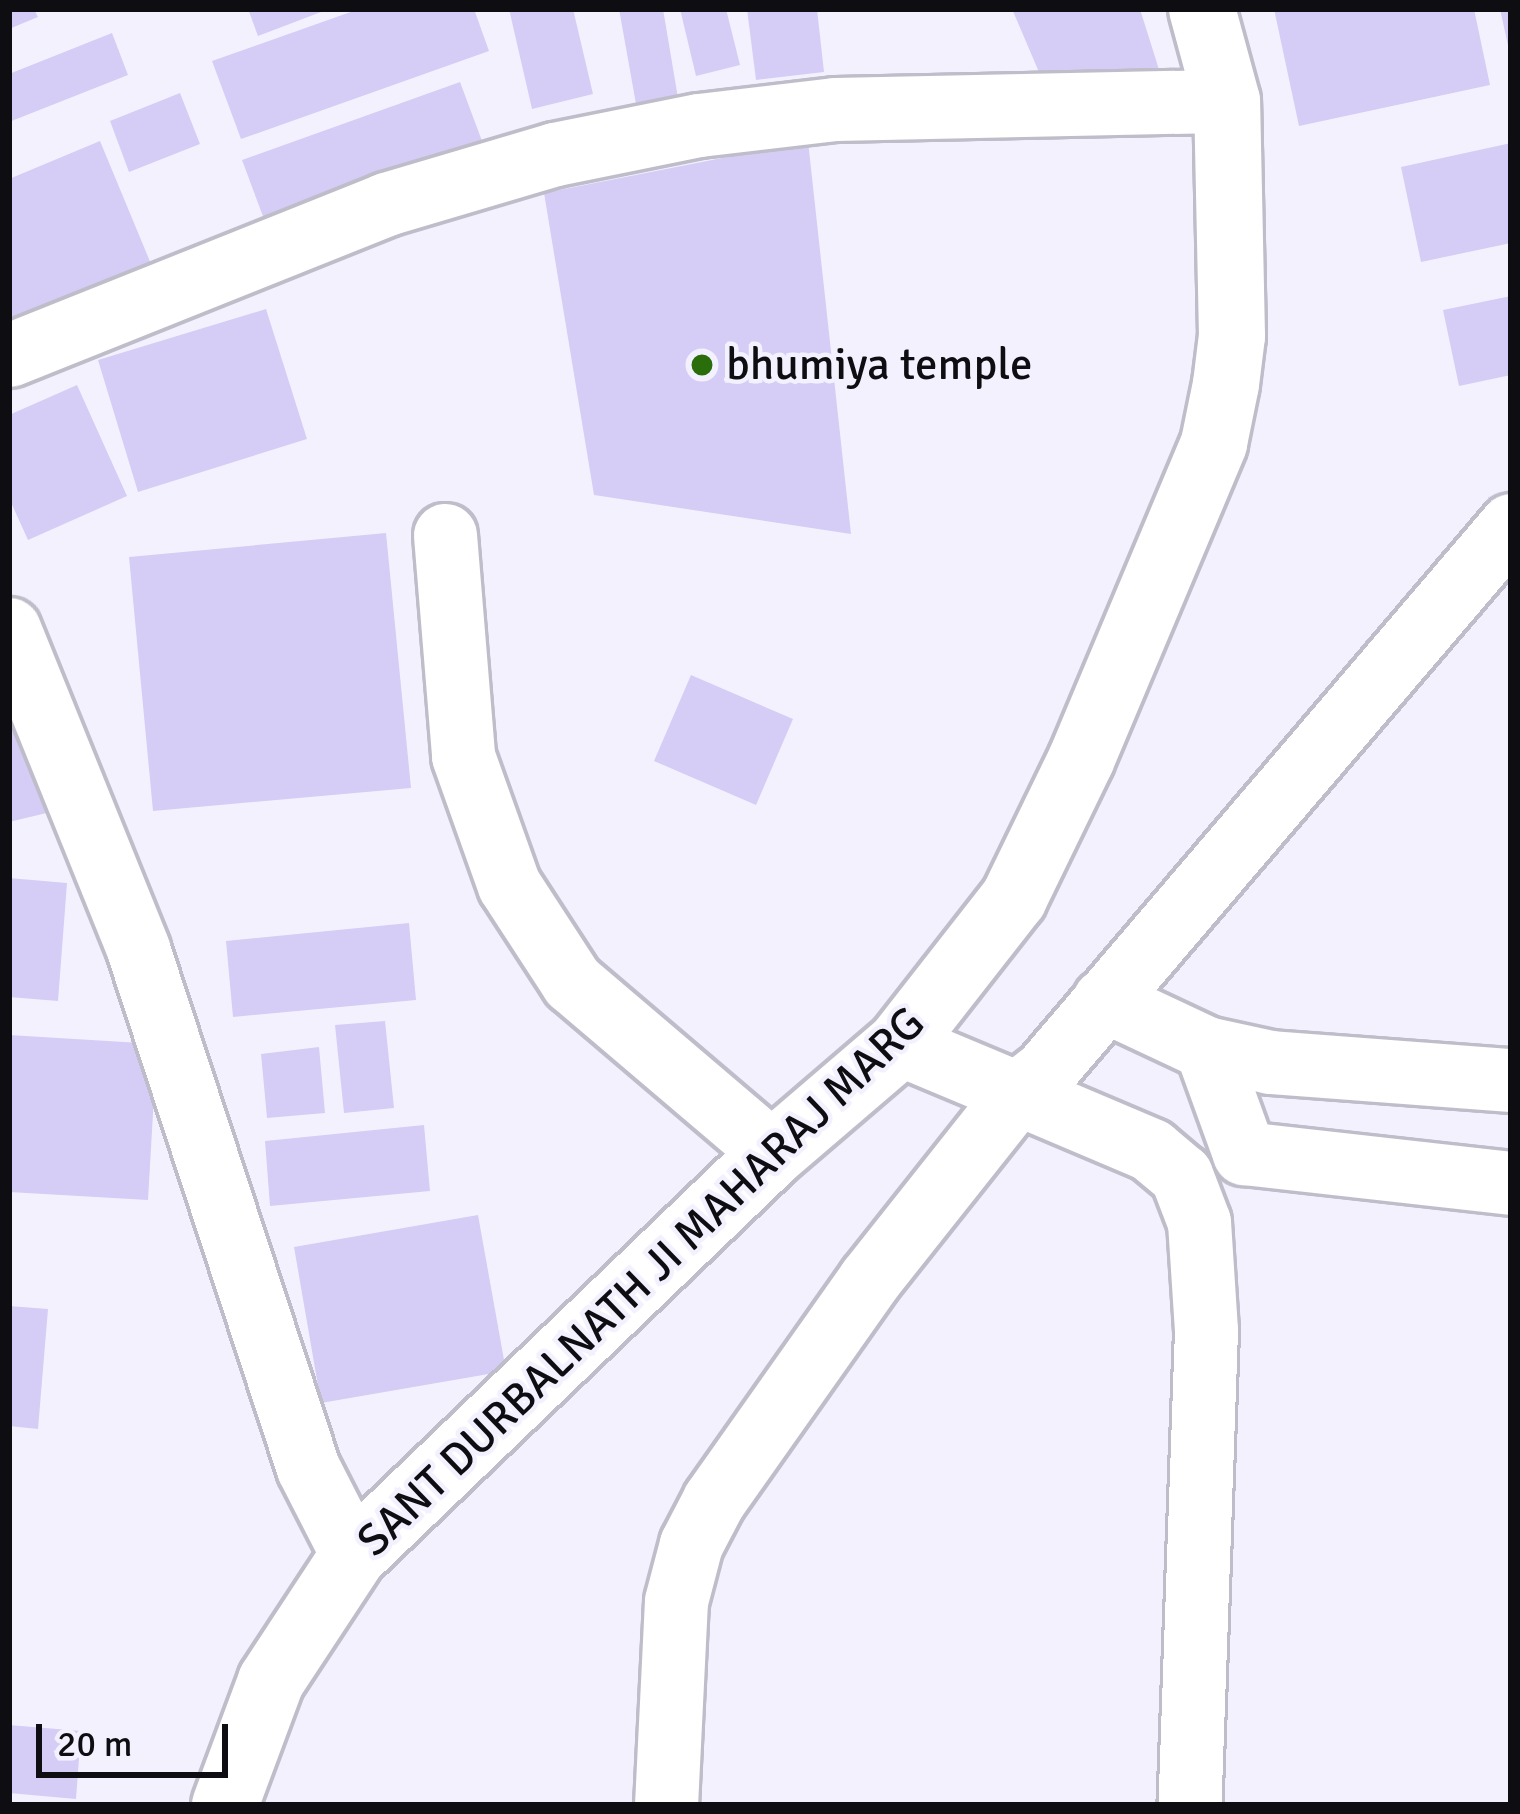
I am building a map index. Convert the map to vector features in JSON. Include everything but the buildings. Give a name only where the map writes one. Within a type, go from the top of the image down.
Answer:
[{"type":"street","name":"SANT DURBALNATH JI MAHARAJ MARG","points":[[226,1805],[271,1681],[353,1556],[772,1153],[900,1044],[1014,898],[1081,760],[1214,443],[1232,336],[1227,101],[1202,9]]},
{"type":"street","points":[[9,355],[386,204],[555,154],[699,125],[835,109],[1227,101]]},
{"type":"street","points":[[666,1805],[676,1601],[691,1544],[714,1501],[869,1280],[1017,1093],[1045,1071],[1511,525]]},
{"type":"street","points":[[445,535],[463,756],[508,885],[572,982],[772,1153]]},
{"type":"street","points":[[9,629],[138,949],[308,1468],[353,1556]]},
{"type":"street","points":[[1104,1000],[1206,1048],[1270,1062],[1511,1080]]},
{"type":"street","points":[[900,1044],[1151,1150],[1181,1174],[1198,1222],[1206,1330],[1189,1805]]},
{"type":"street","points":[[1206,1048],[1244,1153],[1511,1183]]},
{"type":"place","name":"bhumiya temple","points":[[702,365]]}]
